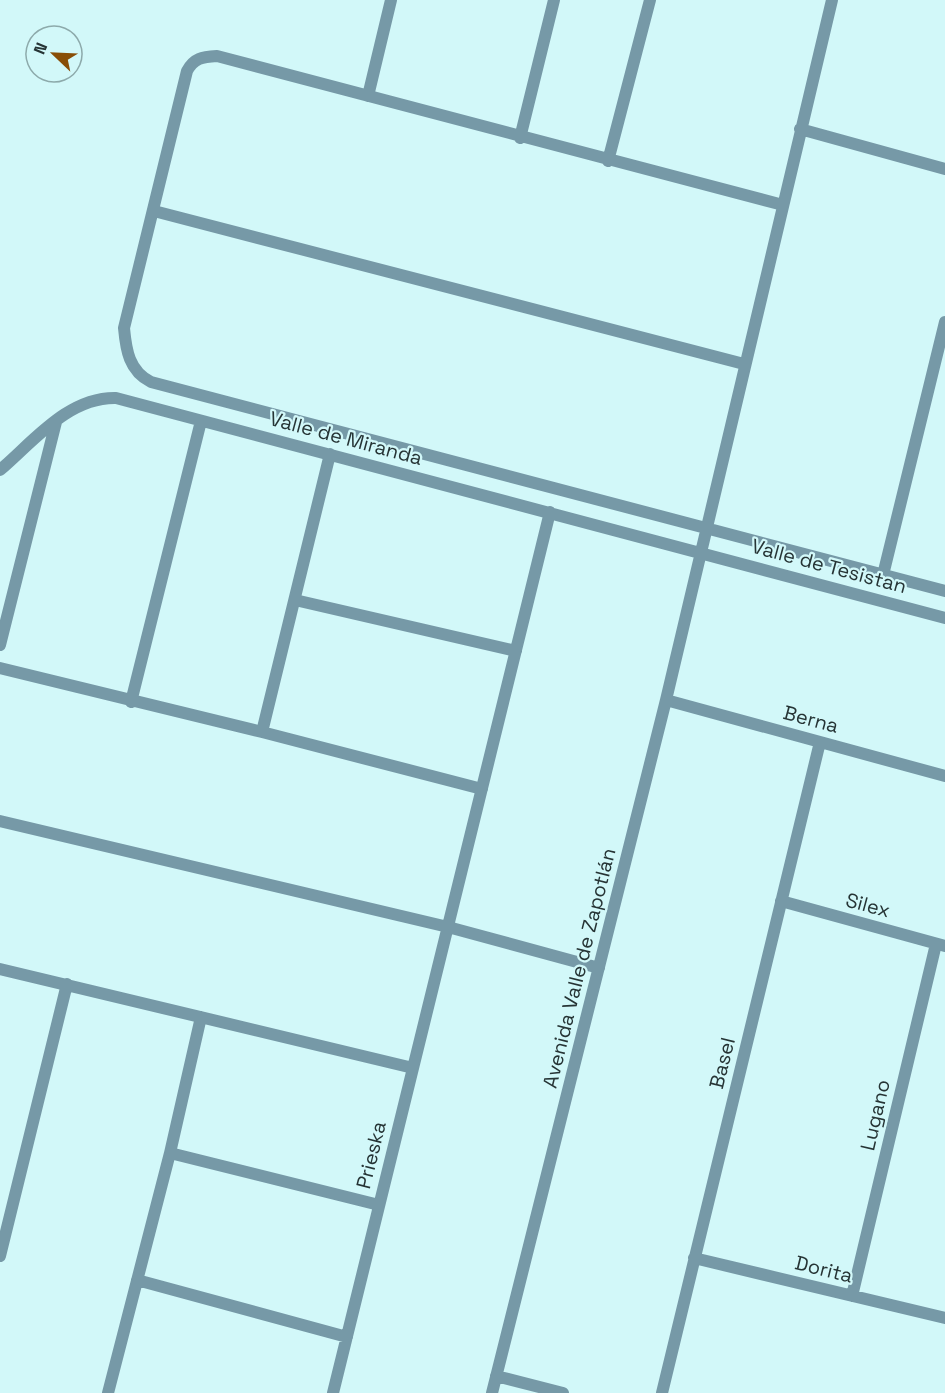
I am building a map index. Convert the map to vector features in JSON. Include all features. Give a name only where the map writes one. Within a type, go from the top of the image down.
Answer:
[{"type":"street","points":[[368,96],[391,0]]},
{"type":"street","points":[[520,138],[554,0]]},
{"type":"street","points":[[608,160],[650,0]]},
{"type":"street","name":"Avenida Valle de Zapotlán","points":[[492,1393],[666,700],[832,0]]},
{"type":"street","points":[[783,205],[520,138],[217,56],[197,59],[187,71],[124,328],[126,347],[132,365],[142,377],[151,382],[945,591]]},
{"type":"street","points":[[800,129],[945,169]]},
{"type":"street","points":[[154,211],[744,364]]},
{"type":"street","points":[[883,575],[945,322]]},
{"type":"street","name":"Valle de Miranda","points":[[0,470],[76,406],[100,398],[116,398],[702,552]]},
{"type":"street","points":[[131,702],[201,421]]},
{"type":"street","points":[[0,645],[56,422]]},
{"type":"street","points":[[262,732],[330,454]]},
{"type":"street","name":"Prieska","points":[[333,1393],[550,512]]},
{"type":"street","name":"Valle de Tesistan","points":[[702,552],[945,618]]},
{"type":"street","points":[[295,600],[516,651]]},
{"type":"street","points":[[0,669],[262,732],[482,789]]},
{"type":"street","name":"Berna","points":[[666,700],[945,776]]},
{"type":"street","name":"Basel","points":[[662,1393],[820,742]]},
{"type":"street","points":[[0,821],[448,927],[599,968]]},
{"type":"street","name":"Silex","points":[[782,901],[940,945]]},
{"type":"street","name":"Lugano","points":[[852,1296],[940,945]]},
{"type":"street","points":[[0,969],[413,1068]]},
{"type":"street","points":[[0,1256],[67,984]]},
{"type":"street","points":[[108,1393],[170,1153],[201,1017]]},
{"type":"street","points":[[170,1153],[380,1204]]},
{"type":"street","name":"Dorita","points":[[694,1258],[945,1318]]},
{"type":"street","points":[[137,1280],[347,1337]]},
{"type":"street","points":[[496,1376],[564,1393]]}]
